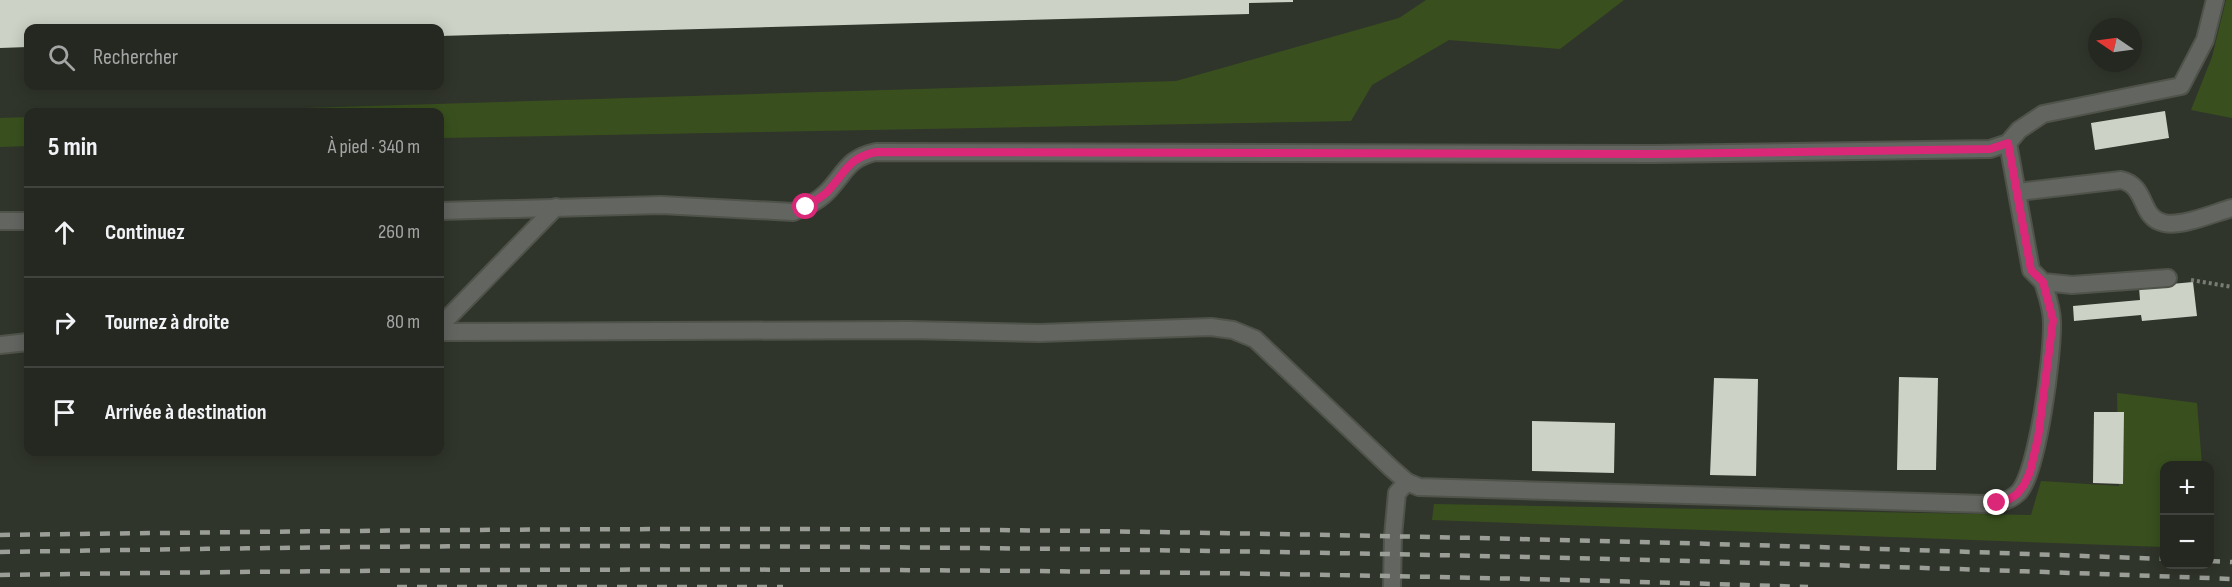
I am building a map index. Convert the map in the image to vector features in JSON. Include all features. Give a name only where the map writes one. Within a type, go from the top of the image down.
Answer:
[{"type":"lane","points":[[444,212],[661,205],[793,212],[806,207],[825,194],[851,163],[861,155],[876,152],[1655,154],[1990,149],[2008,143],[2024,126],[2043,114],[2181,86],[2205,40],[2215,0]]},
{"type":"lane","points":[[444,332],[909,330],[1040,333],[1211,327],[1233,330],[1255,339],[1407,482],[1419,487],[1985,504],[2008,500],[2017,494],[2030,472],[2038,438],[2053,320],[2043,282],[2031,270],[2008,143]]},
{"type":"lane","points":[[2018,192],[2121,180],[2138,189],[2149,214],[2155,220],[2165,224],[2177,224],[2232,208]]},
{"type":"lane","points":[[444,322],[556,207]]},
{"type":"lane","points":[[0,221],[24,221]]},
{"type":"lane","points":[[2043,282],[2072,285],[2168,278]]},
{"type":"lane","points":[[0,345],[24,342]]},
{"type":"lane","points":[[1392,587],[1397,493],[1407,482]]},
{"type":"path","points":[[2168,278],[2199,280],[2232,287]]},
{"type":"green space","points":[[1426,0],[1624,0],[1560,49],[1449,40],[1372,85],[1351,121],[444,138],[444,108],[305,108],[1176,81],[1399,18]]},
{"type":"green space","points":[[2226,0],[2232,0],[2232,118],[2191,110],[2212,57]]},
{"type":"green space","points":[[24,117],[24,146],[0,147],[0,118]]},
{"type":"green space","points":[[2117,393],[2197,403],[2202,461],[2160,461],[2160,547],[1432,520],[1434,504],[2031,515],[2041,481],[2119,486]]},
{"type":"building","points":[[0,0],[1293,0],[1293,2],[1249,3],[1249,14],[444,36],[444,24],[24,24],[24,47],[0,48]]},
{"type":"building","points":[[2165,111],[2169,138],[2095,150],[2091,123]]},
{"type":"building","points":[[2193,282],[2197,316],[2142,321],[2141,315],[2074,321],[2073,306],[2140,300],[2139,287]]},
{"type":"building","points":[[1899,377],[1938,378],[1936,470],[1897,470]]},
{"type":"building","points":[[1714,378],[1758,379],[1756,476],[1710,475]]},
{"type":"building","points":[[2094,412],[2124,412],[2123,484],[2093,483]]},
{"type":"building","points":[[1532,421],[1615,423],[1614,473],[1532,471]]},
{"type":"railway","points":[[0,535],[576,529],[1009,530],[1532,539],[2160,559]]},
{"type":"railway","points":[[0,552],[491,546],[979,548],[1605,559],[2232,579]]},
{"type":"railway","points":[[2214,561],[2232,562]]},
{"type":"railway","points":[[0,575],[452,570],[904,570],[1356,575],[1808,587]]},
{"type":"railway","points":[[397,587],[783,587]]},
{"type":"route","points":[[806,207],[825,194],[851,163],[861,155],[876,152],[1655,154],[1990,149],[2008,143],[2031,270],[2043,282],[2053,320],[2038,438],[2030,472],[2017,494],[1997,503]]}]
